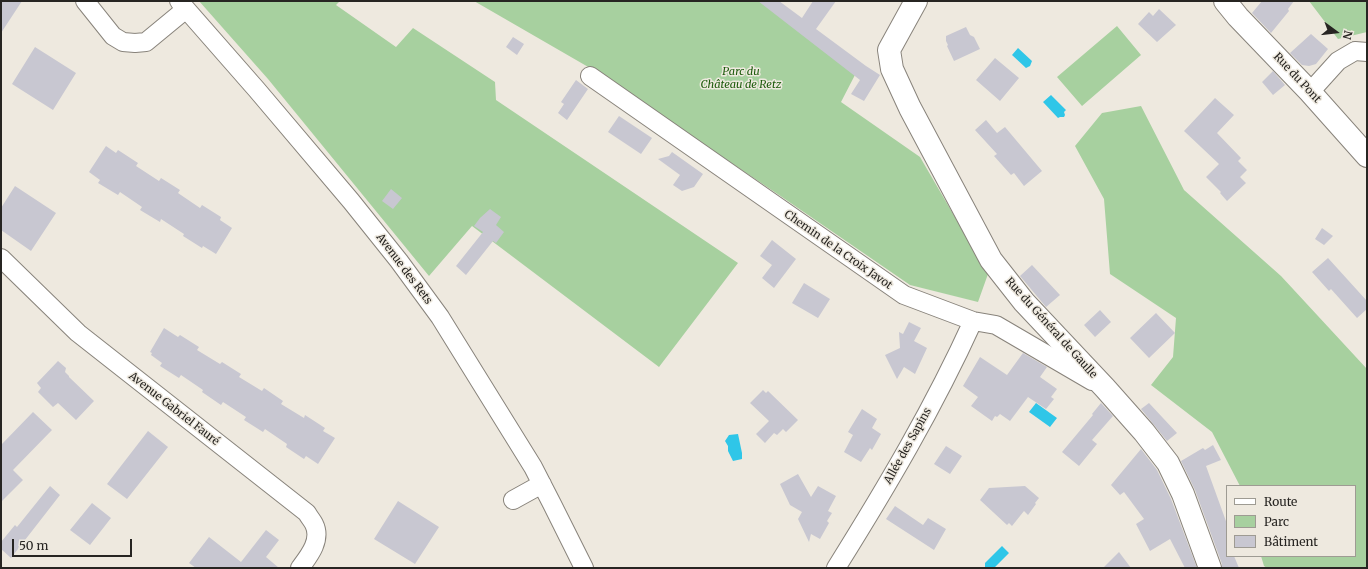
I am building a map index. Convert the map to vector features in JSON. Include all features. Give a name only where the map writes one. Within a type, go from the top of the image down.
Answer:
[{"type":"street","points":[[85,1],[113,36],[123,42],[134,44],[146,42],[182,5]]},
{"type":"street","name":"Rue du Général de Gaulle","points":[[916,1],[889,50],[892,69],[910,108],[991,260],[1024,302],[1105,388],[1144,432],[1168,463],[1183,494],[1210,568]]},
{"type":"street","name":"Rue du Pont","points":[[1225,1],[1238,17],[1310,92],[1367,156]]},
{"type":"street","name":"Avenue des Rets","points":[[182,5],[377,233],[440,316],[542,484],[584,568]]},
{"type":"street","points":[[1310,92],[1338,61],[1355,51],[1367,52]]},
{"type":"street","name":"Chemin de la Croix Javot","points":[[590,76],[904,295],[973,321],[996,325],[1105,388]]},
{"type":"street","name":"Avenue Gabriel Fauré","points":[[1,258],[78,333],[307,513],[315,525],[316,539],[312,551],[300,568]]},
{"type":"street","name":"Allée des Sapins","points":[[836,568],[923,421],[973,321]]},
{"type":"street","points":[[513,500],[542,484]]},
{"type":"green space","points":[[199,1],[340,1],[336,5],[396,47],[413,28],[495,82],[496,100],[738,263],[659,367],[472,226],[429,276],[268,79]]},
{"type":"green space","name":"Parc du Château de Retz","points":[[474,1],[766,1],[856,73],[841,102],[920,157],[988,274],[978,302],[910,285],[590,68]]},
{"type":"green space","points":[[1309,1],[1367,1],[1367,32],[1338,39]]},
{"type":"green space","points":[[1117,26],[1141,55],[1082,106],[1057,77]]},
{"type":"green space","points":[[1141,106],[1184,190],[1281,276],[1367,369],[1367,568],[1267,568],[1264,566],[1261,557],[1356,557],[1356,485],[1239,485],[1212,432],[1151,385],[1173,357],[1176,318],[1110,274],[1104,199],[1075,146],[1102,113]]},
{"type":"water","points":[[1018,48],[1032,61],[1030,66],[1026,68],[1012,55]]},
{"type":"water","points":[[1051,95],[1066,110],[1064,112],[1064,117],[1058,118],[1043,102]]},
{"type":"water","points":[[1036,403],[1057,418],[1050,427],[1029,412]]},
{"type":"water","points":[[738,434],[742,459],[733,461],[725,441],[729,435]]},
{"type":"water","points":[[1002,546],[1009,553],[994,568],[985,568],[985,563]]},
{"type":"building","points":[[1,1],[22,1],[1,33]]},
{"type":"building","points":[[758,1],[779,1],[802,18],[813,1],[836,1],[816,29],[880,75],[864,101],[851,94],[860,80]]},
{"type":"building","points":[[1262,1],[1294,1],[1288,9],[1289,11],[1271,33],[1252,13]]},
{"type":"building","points":[[1159,9],[1176,25],[1157,42],[1138,24],[1149,12],[1153,16]]},
{"type":"building","points":[[966,27],[970,35],[974,37],[980,49],[954,61],[947,46],[946,36]]},
{"type":"building","points":[[1311,34],[1328,49],[1316,64],[1309,66],[1302,65],[1290,53]]},
{"type":"building","points":[[513,37],[524,44],[517,55],[506,47]]},
{"type":"building","points":[[35,47],[76,73],[53,110],[12,84]]},
{"type":"building","points":[[995,58],[1019,78],[1000,101],[976,80]]},
{"type":"building","points":[[1273,71],[1285,85],[1273,95],[1262,82]]},
{"type":"building","points":[[576,80],[588,89],[567,120],[558,113],[564,104],[561,102]]},
{"type":"building","points":[[1215,98],[1234,115],[1217,133],[1241,158],[1238,161],[1247,170],[1240,177],[1246,183],[1227,201],[1220,193],[1221,192],[1206,177],[1219,164],[1184,131]]},
{"type":"building","points":[[619,116],[652,138],[641,154],[608,132]]},
{"type":"building","points":[[986,120],[997,133],[1005,127],[1042,171],[1024,186],[1014,173],[1011,175],[994,156],[997,154],[975,130]]},
{"type":"building","points":[[106,146],[116,153],[118,150],[138,163],[136,166],[159,181],[161,178],[180,190],[178,193],[200,208],[202,205],[221,217],[220,220],[232,228],[216,254],[203,246],[202,248],[183,236],[184,234],[161,219],[160,222],[140,210],[142,207],[120,192],[118,195],[98,183],[100,180],[89,172]]},
{"type":"building","points":[[672,152],[703,174],[694,187],[682,191],[673,185],[680,175],[658,159],[669,156]]},
{"type":"building","points":[[15,186],[56,213],[31,251],[1,230],[1,208]]},
{"type":"building","points":[[391,189],[402,198],[393,209],[382,201]]},
{"type":"building","points":[[490,209],[501,217],[496,225],[504,232],[496,243],[493,241],[466,275],[456,266],[483,232],[474,226]]},
{"type":"building","points":[[1322,228],[1333,236],[1324,245],[1315,239]]},
{"type":"building","points":[[772,240],[796,259],[774,288],[762,278],[772,265],[760,256]]},
{"type":"building","points":[[1328,258],[1367,301],[1367,309],[1357,318],[1331,289],[1329,291],[1312,272]]},
{"type":"building","points":[[1032,265],[1060,295],[1046,307],[1020,276]]},
{"type":"building","points":[[804,283],[830,299],[818,318],[792,303]]},
{"type":"building","points":[[1100,310],[1111,322],[1095,337],[1084,325]]},
{"type":"building","points":[[1156,313],[1175,333],[1149,358],[1130,338]]},
{"type":"building","points":[[909,322],[921,328],[914,341],[927,348],[915,374],[904,367],[897,379],[885,355],[900,348],[899,332],[903,334]]},
{"type":"building","points":[[164,328],[178,337],[180,335],[199,347],[197,350],[220,364],[222,362],[241,374],[239,377],[262,391],[264,388],[283,401],[281,404],[304,418],[305,415],[325,428],[323,431],[335,438],[318,464],[306,456],[304,459],[286,447],[287,444],[265,429],[263,432],[244,420],[246,417],[223,402],[221,405],[181,375],[179,378],[160,366],[162,363],[151,355],[152,353],[150,352]]},
{"type":"building","points":[[1023,353],[1047,367],[1040,377],[1057,389],[1051,397],[1054,399],[1046,409],[1028,397],[1010,421],[1000,414],[997,417],[995,416],[992,421],[971,406],[978,397],[963,386],[980,357],[1007,375]]},
{"type":"building","points":[[58,361],[66,368],[65,372],[69,377],[94,401],[76,420],[58,403],[53,407],[38,392],[41,388],[37,383]]},
{"type":"building","points":[[763,390],[766,393],[768,391],[798,420],[786,432],[783,429],[777,435],[774,433],[765,443],[756,434],[769,421],[750,403]]},
{"type":"building","points":[[1101,403],[1113,416],[1092,440],[1097,444],[1079,466],[1062,452],[1093,415],[1092,414]]},
{"type":"building","points":[[1149,403],[1177,433],[1167,441],[1141,409]]},
{"type":"building","points":[[862,409],[877,419],[872,428],[881,434],[872,450],[870,448],[861,462],[844,452],[853,435],[848,432]]},
{"type":"building","points":[[33,412],[52,430],[13,470],[23,480],[1,502],[1,445]]},
{"type":"building","points":[[148,431],[168,447],[127,499],[107,484]]},
{"type":"building","points":[[1213,445],[1221,460],[1206,466],[1226,521],[1226,557],[1234,557],[1239,568],[1222,568],[1222,564],[1195,490],[1181,461],[1203,448],[1205,450]]},
{"type":"building","points":[[946,446],[962,456],[950,474],[934,464]]},
{"type":"building","points":[[1141,449],[1157,470],[1171,499],[1197,568],[1185,568],[1170,539],[1150,551],[1136,524],[1144,519],[1124,492],[1120,495],[1111,485]]},
{"type":"building","points":[[798,474],[811,497],[818,486],[836,496],[828,511],[832,513],[827,521],[829,523],[820,539],[811,534],[809,542],[798,519],[802,512],[790,505],[780,484]]},
{"type":"building","points":[[50,486],[60,495],[11,558],[1,549],[1,542],[15,525],[17,527]]},
{"type":"building","points":[[1025,486],[1039,498],[1028,515],[1024,511],[1012,526],[1009,523],[1007,525],[980,500],[989,488]]},
{"type":"building","points":[[398,501],[439,527],[415,564],[374,539]]},
{"type":"building","points":[[92,503],[111,518],[90,545],[70,530]]},
{"type":"building","points":[[895,506],[923,525],[928,518],[946,529],[934,550],[886,519]]},
{"type":"building","points":[[266,530],[279,540],[266,557],[279,568],[196,568],[189,563],[209,537],[241,562]]},
{"type":"building","points":[[1119,552],[1131,568],[1103,568]]}]
